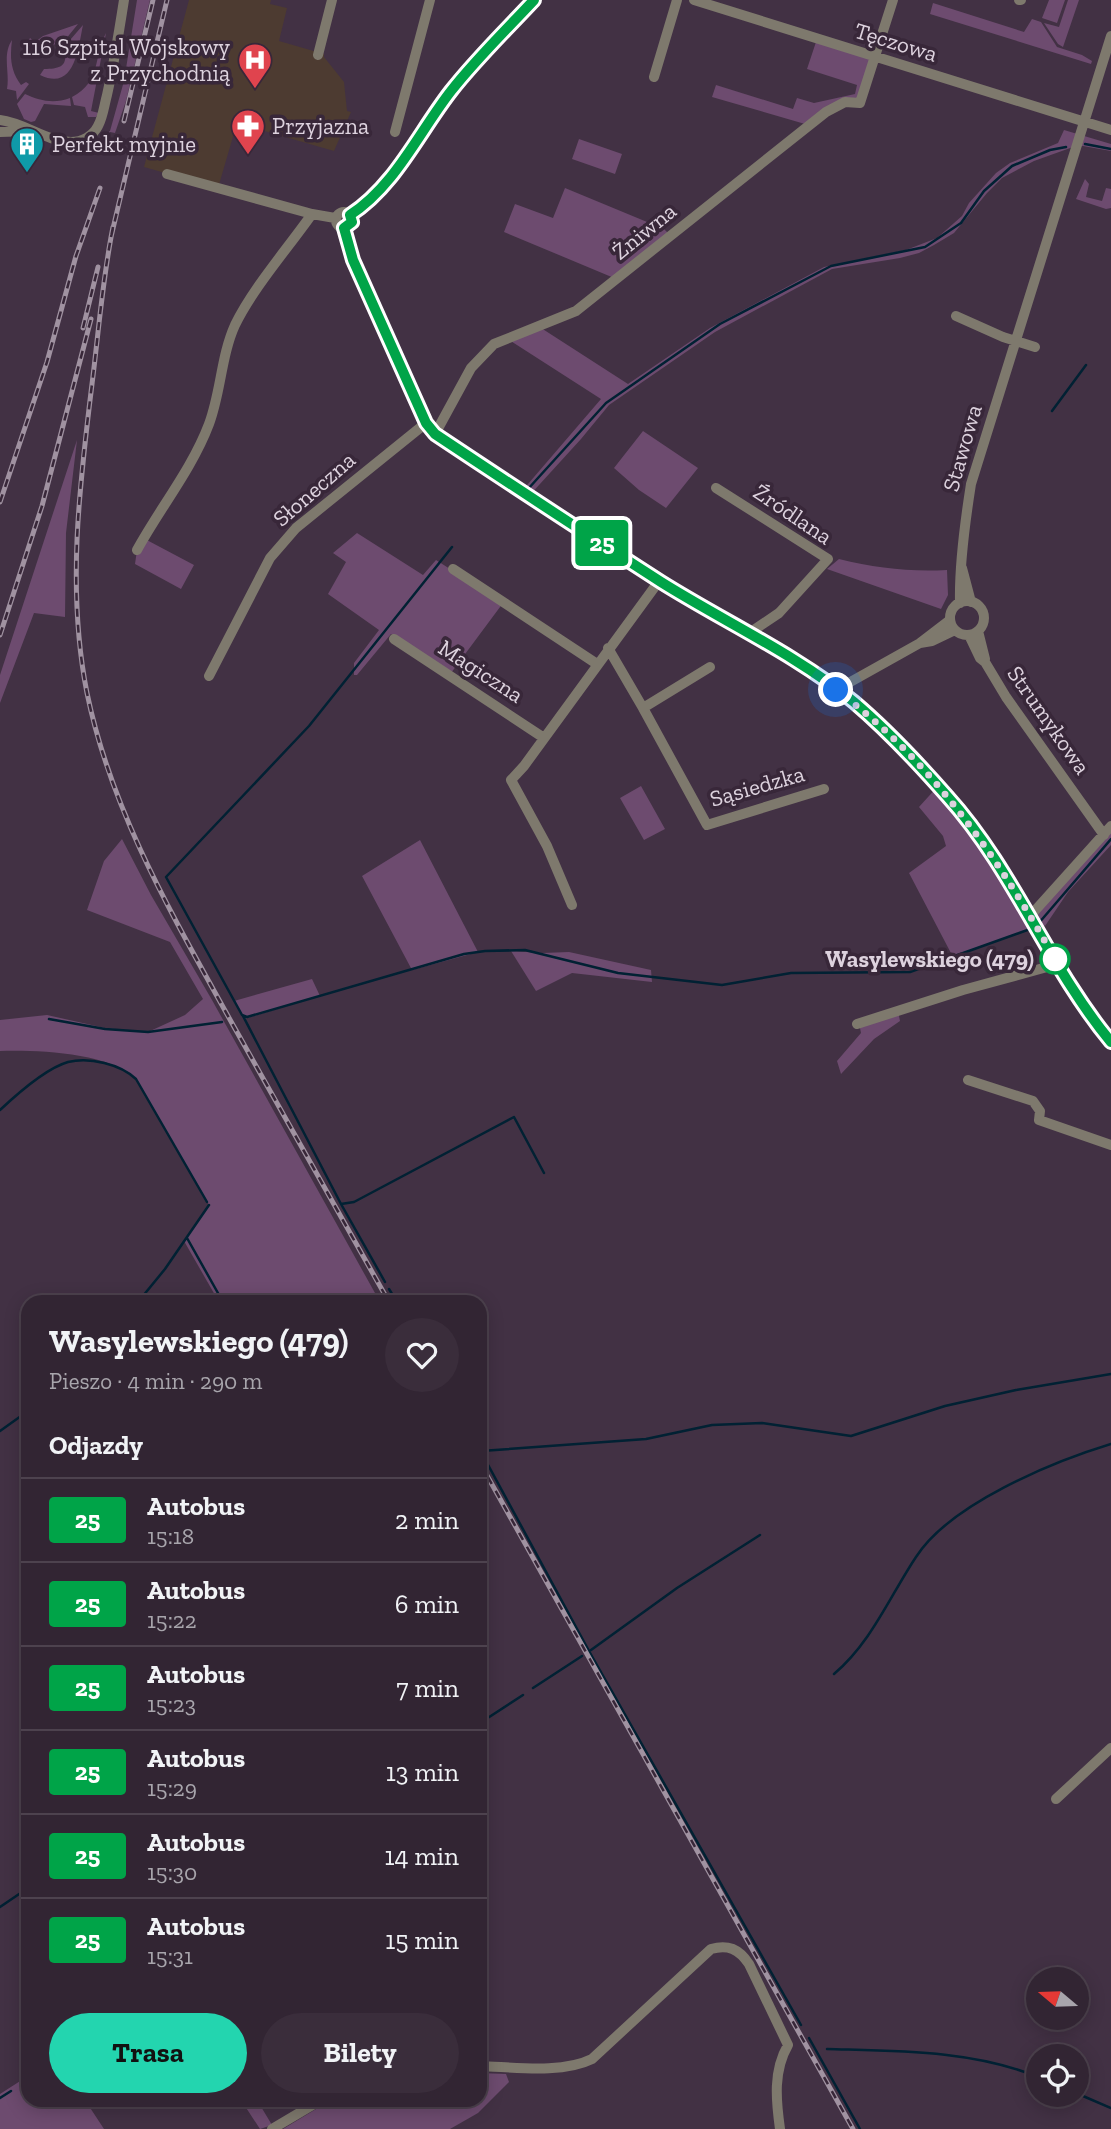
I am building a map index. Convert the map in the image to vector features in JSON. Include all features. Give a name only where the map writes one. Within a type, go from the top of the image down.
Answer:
[{"type":"street","points":[[0,120],[16,123],[30,131],[62,141],[80,141],[92,135],[98,127],[113,69],[124,0]]},
{"type":"street","points":[[318,55],[332,0]]},
{"type":"street","points":[[395,131],[430,0]]},
{"type":"street","points":[[350,215],[380,190],[461,78],[534,0]]},
{"type":"street","points":[[654,76],[677,0]]},
{"type":"street","name":"Tęczowa","points":[[694,0],[1111,130]]},
{"type":"street","points":[[875,57],[893,0]]},
{"type":"street","name":"Stawowa","points":[[965,602],[959,579],[971,484],[1111,36]]},
{"type":"street","name":"Żniwna","points":[[435,434],[471,368],[494,344],[576,311],[826,112],[845,103],[860,103],[875,57]]},
{"type":"street","points":[[0,132],[30,131]]},
{"type":"street","points":[[167,174],[312,214],[335,218],[343,212],[350,215]]},
{"type":"street","points":[[137,550],[205,434],[217,398],[226,350],[235,326],[246,306],[312,214]]},
{"type":"street","points":[[344,228],[352,222],[350,215]]},
{"type":"street","points":[[335,218],[337,226],[344,228]]},
{"type":"street","points":[[344,228],[353,260],[426,423],[435,434],[659,581],[748,634],[853,702],[949,797],[979,836],[1031,915],[1058,964],[1111,1042]]},
{"type":"street","points":[[956,316],[1035,347]]},
{"type":"street","name":"Słoneczna","points":[[209,676],[270,558],[296,528],[426,423]]},
{"type":"street","name":"Źródlana","points":[[716,488],[828,559],[779,613],[748,634]]},
{"type":"street","points":[[453,569],[597,664]]},
{"type":"street","points":[[572,905],[547,846],[511,780],[659,581]]},
{"type":"street","points":[[836,690],[952,625],[974,633],[984,616],[979,607],[965,602],[953,608],[952,625]]},
{"type":"street","name":"Strumykowa","points":[[974,633],[980,659],[985,662],[1006,697],[1107,830]]},
{"type":"street","name":"Magiczna","points":[[394,639],[544,738]]},
{"type":"street","name":"Sąsiedzka","points":[[608,648],[707,825],[824,789]]},
{"type":"street","points":[[643,708],[710,667]]},
{"type":"street","points":[[1031,915],[1107,830]]},
{"type":"street","points":[[858,1024],[963,990],[1058,964]]},
{"type":"street","points":[[968,1080],[1032,1101],[1040,1111],[1039,1121],[1111,1145]]},
{"type":"street","points":[[1056,1799],[1111,1748]]},
{"type":"street","points":[[487,2066],[564,2067],[592,2059],[711,1950],[721,1946],[742,1954],[749,1964],[788,2045],[780,2058],[778,2070],[780,2129]]},
{"type":"street","points":[[272,2129],[309,2107]]},
{"type":"shaded area","points":[[137,0],[150,0],[126,101],[115,133],[110,132],[102,151],[87,147],[110,131],[124,81]]},
{"type":"shaded area","name":"116 Szpital Wojskowy z Przychodnią","points":[[189,0],[271,0],[270,4],[287,8],[279,41],[324,54],[344,82],[347,111],[351,112],[334,151],[237,123],[218,188],[144,167]]},
{"type":"shaded area","points":[[1049,0],[1065,0],[1057,23],[1042,18]]},
{"type":"shaded area","points":[[1068,0],[1079,0],[1063,47],[1044,23],[1059,27]]},
{"type":"shaded area","points":[[933,3],[1024,32],[1032,19],[1041,22],[1057,47],[1082,55],[1092,61],[1091,64],[930,14]]},
{"type":"shaded area","points":[[78,24],[61,45],[50,44],[41,49],[28,42],[30,38],[35,42],[43,36]]},
{"type":"shaded area","points":[[83,25],[73,65],[68,73],[61,78],[52,79],[40,75],[44,69],[63,65],[64,47]]},
{"type":"shaded area","points":[[106,33],[91,111],[99,113],[96,117],[88,117],[85,107],[74,105],[72,97],[82,91],[93,76]]},
{"type":"shaded area","points":[[817,39],[875,58],[861,103],[846,103],[805,124],[712,97],[716,85],[793,109],[797,98],[814,103],[855,94],[857,85],[807,69]]},
{"type":"shaded area","points":[[12,40],[13,69],[21,85],[26,82],[29,84],[17,100],[16,91],[7,89],[7,52]]},
{"type":"shaded area","points":[[25,94],[47,101],[70,98],[71,106],[44,104],[35,121],[31,122],[24,119],[17,104]]},
{"type":"shaded area","points":[[1064,130],[1111,144],[1111,151],[1073,147],[1034,161],[1002,178],[954,233],[934,245],[919,253],[900,258],[832,269],[715,332],[609,405],[529,496],[522,491],[601,399],[506,338],[538,326],[628,384],[710,328],[824,267],[906,250],[937,238],[962,216],[969,203],[996,173],[1010,163],[1058,143]]},
{"type":"shaded area","points":[[579,139],[622,154],[615,174],[572,159]]},
{"type":"shaded area","points":[[1085,179],[1089,184],[1086,197],[1102,201],[1106,188],[1111,189],[1111,208],[1106,209],[1076,199]]},
{"type":"shaded area","points":[[565,188],[664,229],[671,236],[614,278],[504,232],[515,204],[553,218]]},
{"type":"shaded area","points":[[643,431],[698,468],[666,508],[639,490],[614,468]]},
{"type":"shaded area","points":[[77,440],[66,533],[65,617],[34,613],[0,703],[0,675]]},
{"type":"shaded area","points":[[357,533],[423,575],[436,560],[503,603],[451,673],[391,634],[357,675],[354,675],[354,663],[379,630],[328,594],[346,562],[333,553]]},
{"type":"shaded area","points":[[143,538],[194,565],[181,589],[135,564],[137,550]]},
{"type":"shaded area","points":[[839,559],[893,569],[947,570],[948,595],[941,609],[827,569]]},
{"type":"shaded area","points":[[641,786],[665,829],[644,840],[620,798]]},
{"type":"shaded area","points":[[938,786],[1031,915],[1111,832],[1111,845],[1068,892],[1045,926],[1031,916],[1031,929],[953,957],[909,873],[946,846],[943,836],[919,807]]},
{"type":"shaded area","points":[[122,839],[376,1295],[215,1295],[184,1241],[209,1205],[136,1079],[108,1063],[71,1054],[0,1051],[0,1020],[47,1015],[105,1028],[148,1032],[185,1015],[203,999],[170,942],[87,910],[104,861]]},
{"type":"shaded area","points":[[420,840],[478,952],[412,970],[362,876]]},
{"type":"shaded area","points":[[511,951],[569,952],[651,970],[652,982],[572,973],[536,991]]},
{"type":"shaded area","points":[[312,979],[320,996],[244,1019],[234,1001]]},
{"type":"shaded area","points":[[898,1011],[900,1021],[874,1039],[841,1074],[837,1061],[861,1033],[859,1023]]},
{"type":"shaded area","points":[[487,2073],[506,2074],[509,2082],[487,2104]]},
{"type":"shaded area","points":[[21,2080],[21,2107],[90,2107],[104,2129],[0,2129],[0,2094]]},
{"type":"shaded area","points":[[246,2107],[261,2107],[272,2125],[260,2129]]},
{"type":"shaded area","points":[[319,2107],[484,2107],[450,2129],[283,2129]]},
{"type":"waterway","points":[[1085,144],[1111,149]]},
{"type":"waterway","points":[[528,489],[606,403],[720,324],[831,266],[925,247],[961,223],[984,191],[1012,166],[1050,150],[1066,147]]},
{"type":"waterway","points":[[1052,411],[1086,365]]},
{"type":"waterway","points":[[452,547],[309,726],[166,877],[242,1015],[247,1017],[464,954],[485,951],[525,950],[618,973],[722,985],[791,973],[910,972],[1033,928]]},
{"type":"waterway","points":[[1038,924],[1111,839]]},
{"type":"waterway","points":[[243,1016],[341,1204],[354,1202],[514,1117],[544,1173]]},
{"type":"waterway","points":[[49,1019],[105,1029],[148,1032],[222,1022]]},
{"type":"waterway","points":[[0,1110],[41,1076],[68,1062],[95,1061],[122,1069],[136,1079],[207,1202]]},
{"type":"waterway","points":[[341,1204],[385,1282]]},
{"type":"waterway","points":[[144,1295],[209,1205]]},
{"type":"waterway","points":[[187,1238],[219,1295]]},
{"type":"waterway","points":[[389,1289],[393,1295]]},
{"type":"waterway","points":[[487,1451],[646,1439],[712,1425],[762,1423],[851,1436],[945,1406],[1016,1390],[1111,1374]]},
{"type":"waterway","points":[[0,1431],[21,1416]]},
{"type":"waterway","points":[[834,1674],[869,1634],[916,1557],[932,1538],[953,1520],[1004,1487],[1060,1462],[1111,1444]]},
{"type":"waterway","points":[[487,1463],[589,1651],[801,2025]]},
{"type":"waterway","points":[[591,1650],[677,1588],[760,1535]]},
{"type":"waterway","points":[[533,1688],[582,1656]]},
{"type":"waterway","points":[[487,1718],[523,1695]]},
{"type":"waterway","points":[[0,1907],[21,1893]]},
{"type":"waterway","points":[[809,2038],[860,2129]]},
{"type":"waterway","points":[[827,2049],[961,2057],[1026,2073]]},
{"type":"waterway","points":[[0,2098],[11,2091]]},
{"type":"waterway","points":[[1089,2099],[1111,2108]]},
{"type":"railway","points":[[124,121],[153,0]]},
{"type":"railway","points":[[111,237],[167,0]]},
{"type":"railway","points":[[0,502],[47,362],[76,256],[100,188]]},
{"type":"railway","points":[[113,227],[88,415],[77,534],[77,614],[81,654],[98,738],[129,823],[167,905],[385,1295]]},
{"type":"railway","points":[[83,328],[98,267]]},
{"type":"railway","points":[[0,635],[42,506],[91,319]]},
{"type":"railway","points":[[487,1475],[853,2129]]},
{"type":"bus line","name":"25","points":[[534,0],[461,78],[387,181],[371,199],[350,215],[352,222],[344,228],[353,260],[426,423],[435,434],[515,487],[659,581],[826,682],[853,702],[935,782],[979,836],[1031,915],[1058,964],[1111,1042]]},
{"type":"place","name":"116 Szpital Wojskowy z Przychodnią","points":[[255,90]]},
{"type":"place","name":"Przyjazna","points":[[248,156]]},
{"type":"place","name":"Perfekt myjnie","points":[[27,174]]},
{"type":"place","name":"Wasylewskiego (479)","points":[[1055,959]]},
{"type":"route","points":[[836,690],[893,739],[949,797],[1005,873],[1058,964],[1055,959]]}]
